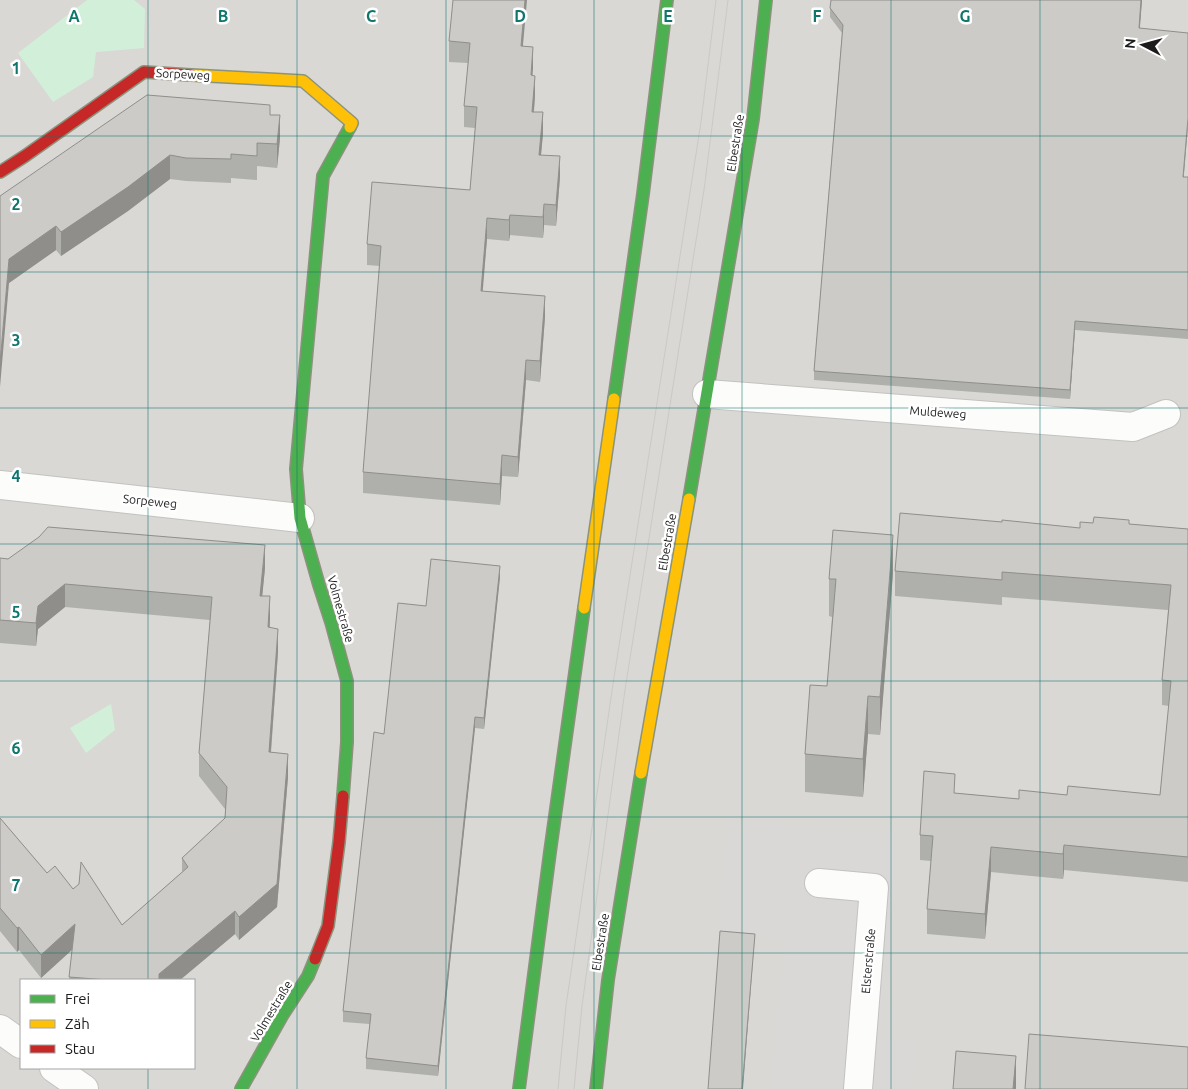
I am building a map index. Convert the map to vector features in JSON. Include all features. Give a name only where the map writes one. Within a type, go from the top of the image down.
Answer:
[{"type":"street","points":[[519,1089],[550,852],[642,204],[667,0]]},
{"type":"street","name":"Elbestraße","points":[[596,1089],[608,980],[638,788],[753,119],[766,0]]},
{"type":"street","name":"Sorpeweg","points":[[0,172],[144,72],[303,81],[352,123]]},
{"type":"street","name":"Volmestraße","points":[[241,1089],[282,1016],[308,976],[328,926],[339,842],[347,742],[346,681],[331,622],[300,518],[296,469],[324,176],[352,123]]},
{"type":"street","name":"Muldeweg","points":[[707,394],[1133,427],[1166,414]]},
{"type":"street","name":"Sorpeweg","points":[[0,485],[300,518]]},
{"type":"street","name":"Elsterstraße","points":[[819,883],[874,888],[858,1089]]},
{"type":"street","points":[[0,1030],[20,1043]]},
{"type":"street","points":[[55,1069],[84,1089]]},
{"type":"shaded area","points":[[0,0],[1188,0],[1188,1089],[0,1089]]},
{"type":"shaded area","points":[[727,819],[898,834],[880,1038],[916,1042],[912,1089],[770,1089],[784,940],[717,933]]},
{"type":"green space","points":[[87,0],[134,0],[145,9],[144,48],[96,52],[93,77],[53,102],[18,53]]},
{"type":"green space","points":[[111,704],[115,730],[86,753],[70,728]]},
{"type":"building","points":[[453,0],[525,0],[521,46],[533,47],[531,75],[535,76],[532,112],[543,112],[539,155],[560,156],[556,205],[544,204],[543,217],[510,215],[509,220],[487,218],[481,291],[545,296],[540,361],[526,360],[518,457],[502,455],[500,484],[363,472],[381,246],[367,244],[372,182],[470,190],[477,107],[464,106],[470,43],[449,41]]},
{"type":"building","points":[[831,0],[1141,0],[1139,28],[1188,33],[1188,118],[1183,177],[1188,177],[1188,330],[1075,321],[1070,390],[814,371],[843,25],[830,8]]},
{"type":"building","points":[[147,95],[270,105],[270,115],[280,115],[277,144],[257,143],[257,156],[231,154],[231,159],[186,158],[170,155],[128,187],[61,232],[56,226],[9,259],[0,363],[0,196]]},
{"type":"building","points":[[900,513],[1080,528],[1080,522],[1093,523],[1094,517],[1129,520],[1129,524],[1188,529],[1188,857],[1064,845],[1063,854],[991,847],[985,914],[927,909],[933,836],[920,835],[924,771],[955,774],[954,793],[1019,799],[1019,790],[1067,795],[1068,786],[1160,795],[1171,681],[1162,680],[1171,585],[1002,572],[1002,580],[895,571]]},
{"type":"building","points":[[48,527],[265,545],[260,596],[270,596],[268,627],[278,629],[269,752],[288,754],[277,884],[239,917],[235,911],[159,974],[159,979],[69,977],[75,924],[41,955],[19,927],[17,928],[0,908],[0,818],[47,873],[55,866],[73,889],[79,884],[81,862],[122,925],[188,867],[182,858],[225,818],[227,787],[199,753],[212,597],[65,584],[38,606],[36,623],[0,620],[0,558],[8,559],[39,537]]},
{"type":"building","points":[[833,530],[893,535],[880,697],[868,696],[863,759],[805,754],[810,685],[827,686],[836,579],[829,579]]},
{"type":"building","points":[[431,559],[500,566],[484,718],[475,717],[438,1066],[366,1058],[371,1014],[343,1011],[374,732],[384,734],[398,603],[426,606]]},
{"type":"building","points":[[720,931],[755,934],[742,1089],[708,1089]]},
{"type":"building","points":[[1029,1034],[1188,1047],[1188,1089],[1025,1089]]},
{"type":"building","points":[[956,1051],[1016,1056],[1013,1089],[953,1089]]},
{"type":"tram line","points":[[558,1089],[566,1006],[613,684],[701,122],[716,0]]},
{"type":"tram line","points":[[574,1089],[582,1006],[625,690],[704,190],[728,0]]},
{"type":"traffic: fast","points":[[614,399],[643,194],[667,0]]},
{"type":"traffic: fast","points":[[689,499],[753,119],[766,0]]},
{"type":"traffic: fast","points":[[343,796],[347,742],[347,681],[300,518],[296,469],[323,176],[350,127]]},
{"type":"traffic: fast","points":[[519,1089],[584,608]]},
{"type":"traffic: fast","points":[[596,1089],[608,980],[641,773]]},
{"type":"traffic: fast","points":[[241,1089],[282,1016],[308,976],[315,959]]},
{"type":"traffic: slow","points":[[191,75],[303,81],[352,123],[350,127]]},
{"type":"traffic: slow","points":[[584,608],[614,399]]},
{"type":"traffic: slow","points":[[641,773],[689,499]]},
{"type":"traffic: jam","points":[[0,172],[144,72],[191,75]]},
{"type":"traffic: jam","points":[[315,959],[328,926],[343,796]]}]
